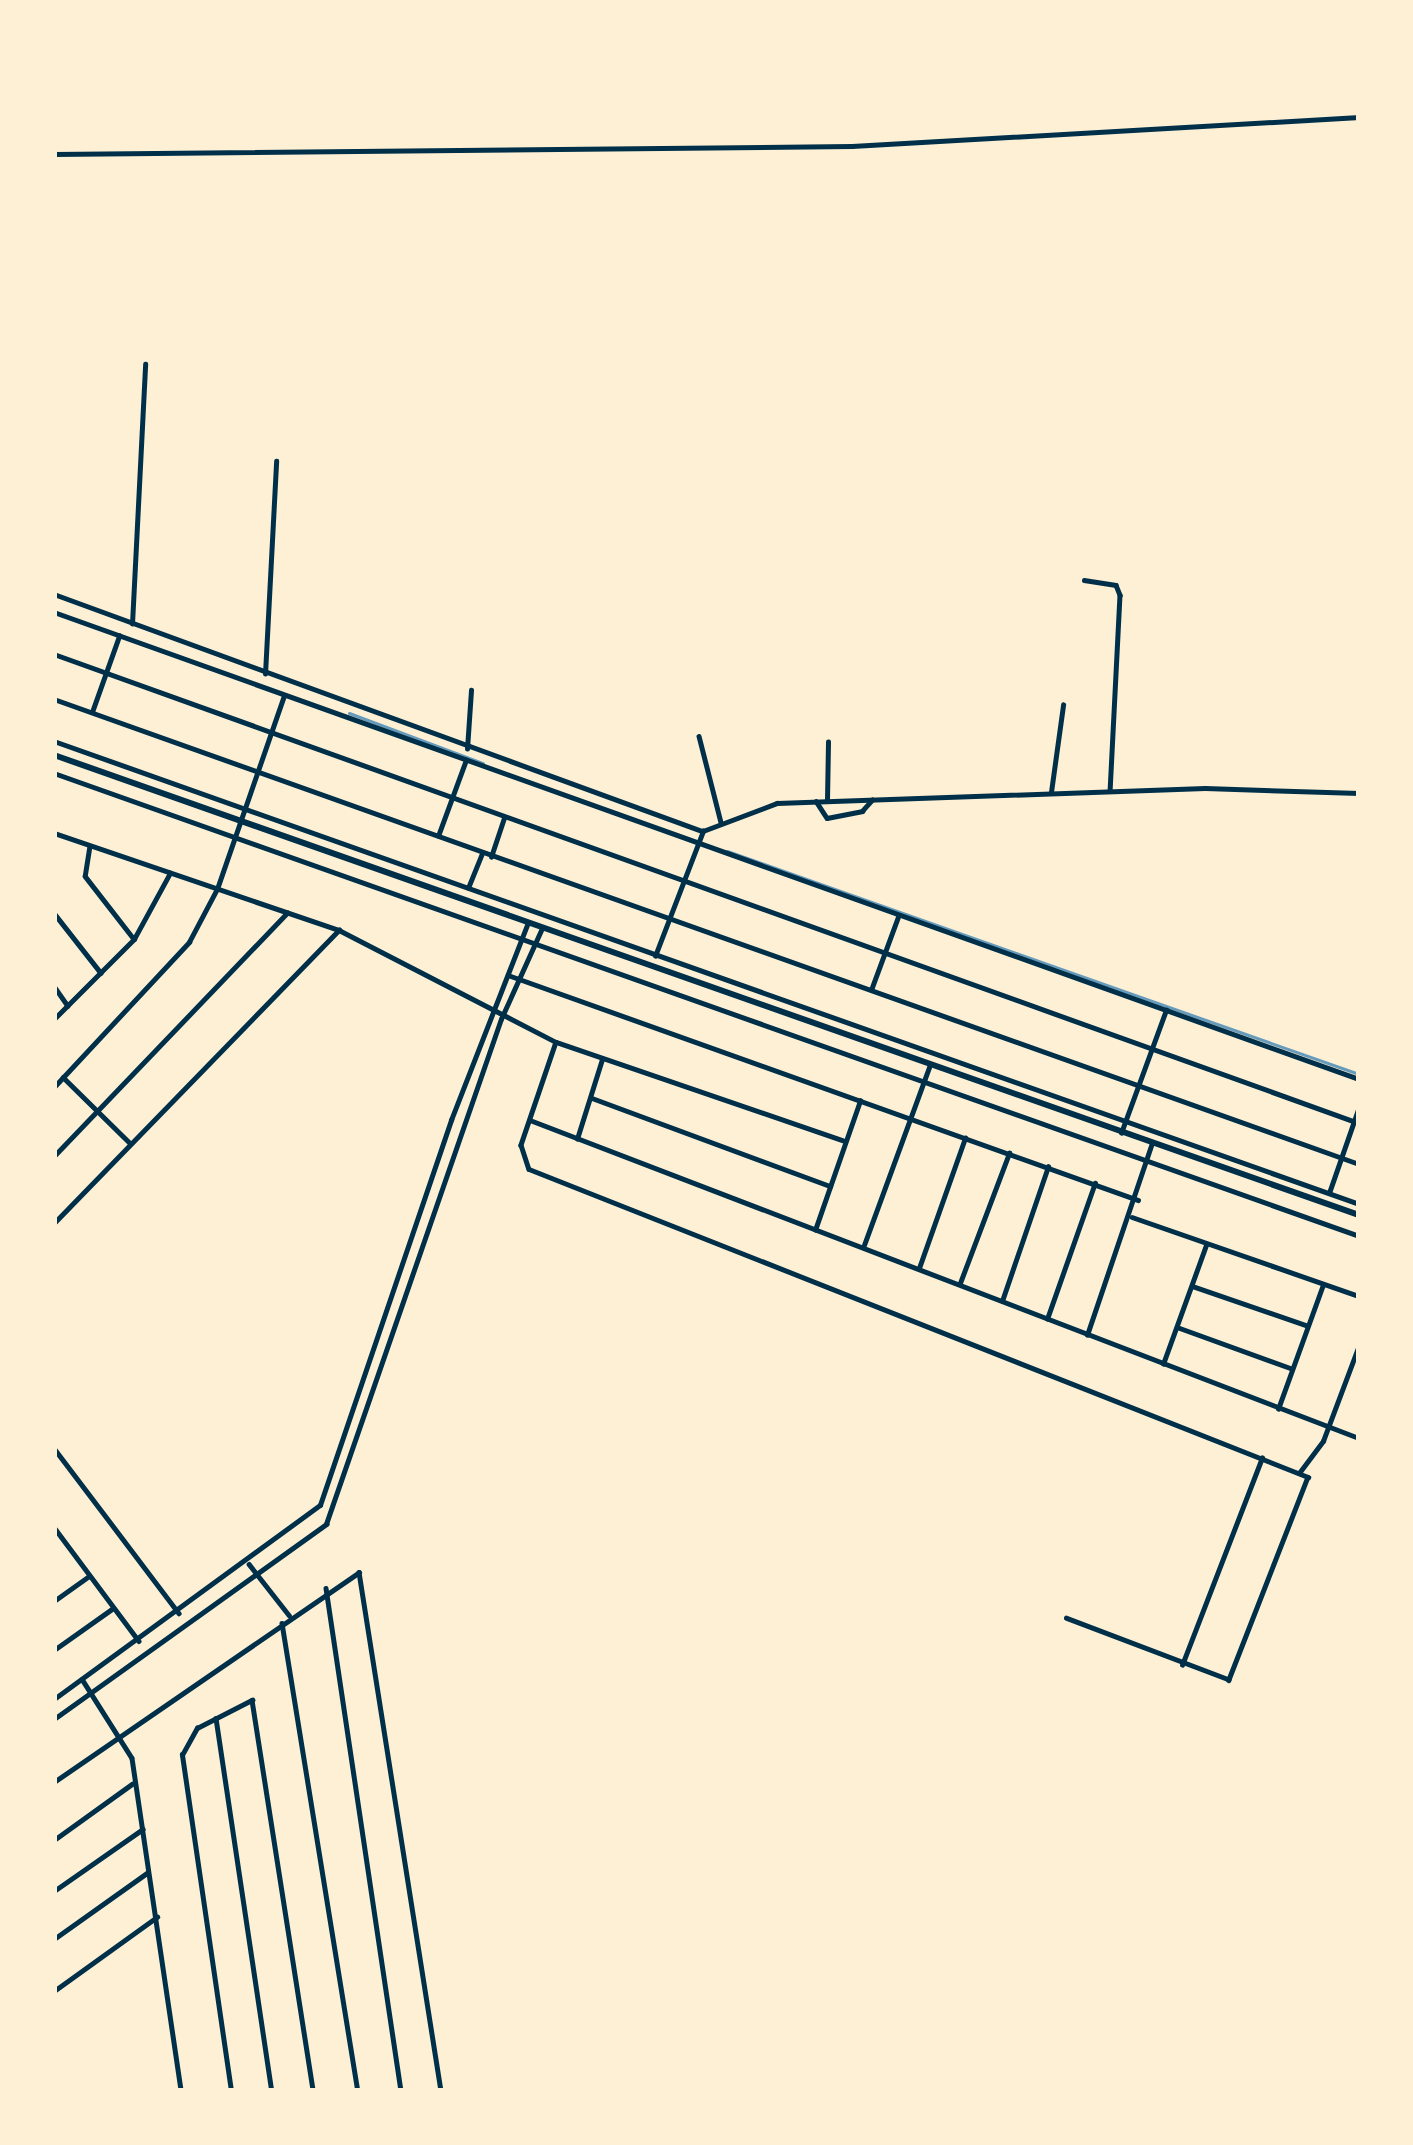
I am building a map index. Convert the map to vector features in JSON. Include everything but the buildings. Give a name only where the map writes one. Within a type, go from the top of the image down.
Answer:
[{"type":"street","points":[[54,154],[852,146],[1359,117]]},
{"type":"street","points":[[132,624],[146,364]]},
{"type":"street","points":[[265,674],[276,461]]},
{"type":"street","points":[[1084,580],[1116,586],[1120,595],[1110,790]]},
{"type":"street","points":[[54,594],[467,749],[703,831]]},
{"type":"street","points":[[54,612],[1359,1078]]},
{"type":"street","points":[[92,712],[119,636]]},
{"type":"street","points":[[54,654],[266,734],[1357,1122]]},
{"type":"street","points":[[467,749],[471,690]]},
{"type":"street","points":[[54,1087],[189,942],[217,889],[266,734],[284,696]]},
{"type":"street","points":[[54,699],[255,775],[1359,1164]]},
{"type":"street","points":[[1052,792],[1063,705]]},
{"type":"street","points":[[699,736],[721,822]]},
{"type":"street","points":[[54,741],[1359,1204]]},
{"type":"street","points":[[827,800],[828,742]]},
{"type":"street","points":[[54,755],[1359,1215]]},
{"type":"street","points":[[438,836],[466,760]]},
{"type":"street","points":[[54,773],[1359,1236]]},
{"type":"street","points":[[655,956],[703,831],[777,803],[1110,790],[1359,793]]},
{"type":"street","points":[[816,801],[827,818],[862,812],[874,797]]},
{"type":"street","points":[[491,857],[504,818]]},
{"type":"street","points":[[54,833],[339,930],[501,1019],[556,1042],[843,1140]]},
{"type":"street","points":[[90,846],[86,876],[134,939]]},
{"type":"street","points":[[468,888],[482,854]]},
{"type":"street","points":[[54,1019],[134,939],[170,873]]},
{"type":"street","points":[[54,913],[101,973]]},
{"type":"street","points":[[54,1156],[287,913]]},
{"type":"street","points":[[871,990],[898,916]]},
{"type":"street","points":[[54,1699],[249,1564],[320,1505],[490,1013],[528,923]]},
{"type":"street","points":[[54,1719],[326,1524],[501,1019],[542,928]]},
{"type":"street","points":[[54,1223],[339,930]]},
{"type":"street","points":[[508,975],[1138,1200]]},
{"type":"street","points":[[54,986],[68,1006]]},
{"type":"street","points":[[1121,1132],[1166,1010]]},
{"type":"street","points":[[556,1042],[520,1156],[529,1169],[1262,1458],[1299,1473],[1308,1483],[1234,1677],[1182,1665],[1066,1618]]},
{"type":"street","points":[[577,1140],[602,1059]]},
{"type":"street","points":[[863,1247],[930,1065]]},
{"type":"street","points":[[63,1077],[130,1144]]},
{"type":"street","points":[[592,1098],[830,1186]]},
{"type":"street","points":[[815,1230],[860,1101]]},
{"type":"street","points":[[1329,1193],[1359,1107]]},
{"type":"street","points":[[530,1120],[1359,1438]]},
{"type":"street","points":[[919,1269],[965,1138]]},
{"type":"street","points":[[1087,1335],[1138,1200],[1151,1143]]},
{"type":"street","points":[[959,1285],[1009,1153]]},
{"type":"street","points":[[1002,1301],[1048,1167]]},
{"type":"street","points":[[1047,1320],[1094,1183]]},
{"type":"street","points":[[1132,1217],[1359,1297]]},
{"type":"street","points":[[1163,1364],[1207,1244]]},
{"type":"street","points":[[1278,1409],[1323,1284]]},
{"type":"street","points":[[1192,1286],[1309,1326]]},
{"type":"street","points":[[1177,1327],[1293,1369]]},
{"type":"street","points":[[1299,1473],[1328,1427],[1359,1346]]},
{"type":"street","points":[[361,1380],[374,1385]]},
{"type":"street","points":[[54,1448],[179,1613]]},
{"type":"street","points":[[1182,1665],[1262,1458]]},
{"type":"street","points":[[54,1527],[140,1642]]},
{"type":"street","points":[[249,1564],[289,1615]]},
{"type":"street","points":[[54,1781],[121,1740],[326,1588],[359,1572],[441,2091]]},
{"type":"street","points":[[54,1601],[89,1576]]},
{"type":"street","points":[[326,1588],[400,2091]]},
{"type":"street","points":[[54,1650],[112,1610]]},
{"type":"street","points":[[281,1621],[358,2091]]},
{"type":"street","points":[[82,1678],[121,1740],[135,1782],[181,2091]]},
{"type":"street","points":[[231,2091],[182,1755],[188,1737],[216,1718],[257,1703],[313,2091]]},
{"type":"street","points":[[216,1718],[272,2091]]},
{"type":"street","points":[[54,1840],[135,1782]]},
{"type":"street","points":[[54,1891],[142,1828]]},
{"type":"street","points":[[54,1939],[148,1871]]},
{"type":"street","points":[[54,1991],[157,1917]]},
{"type":"waterway","points":[[349,713],[483,763]]},
{"type":"waterway","points":[[727,851],[1359,1074]]}]
